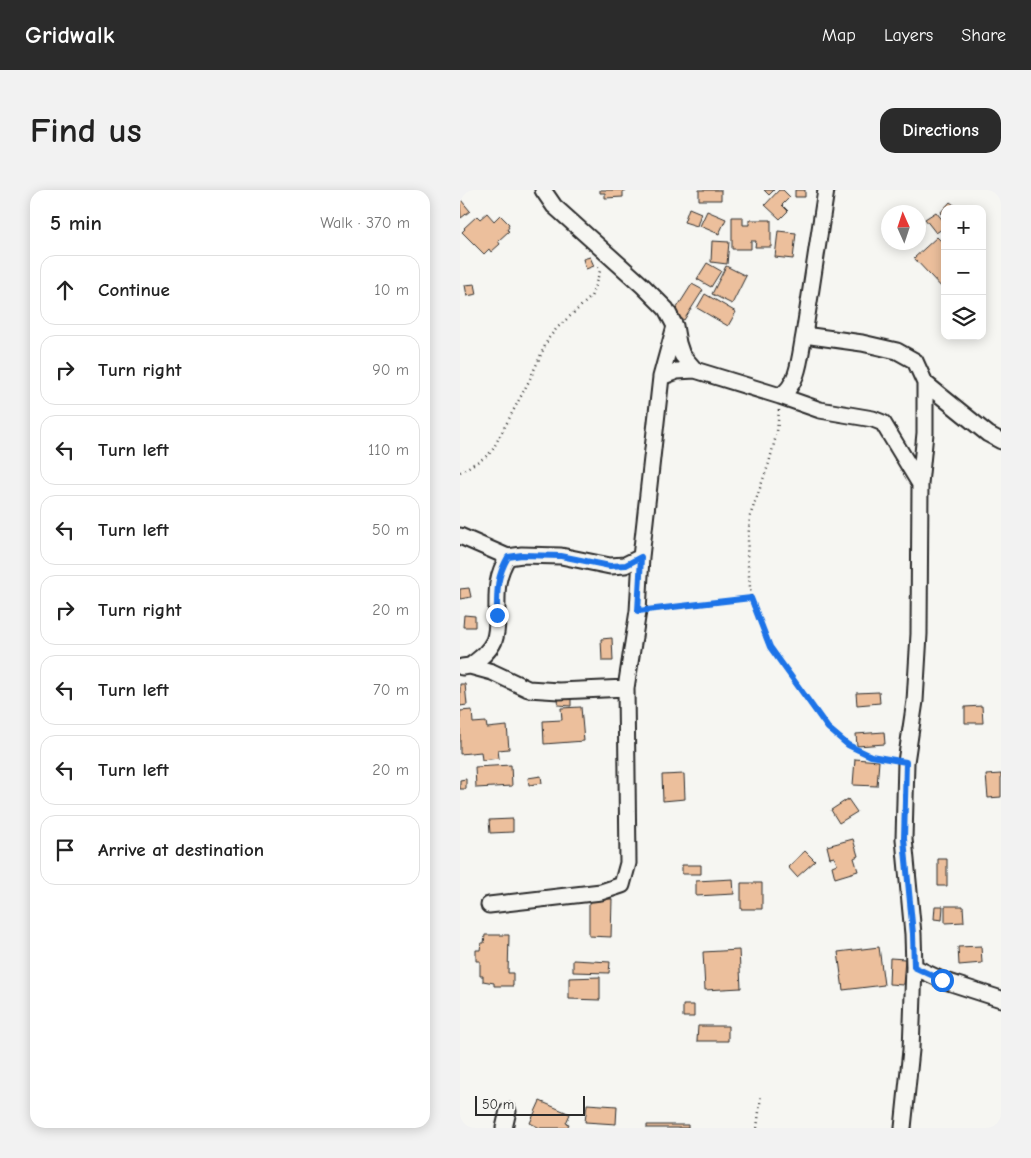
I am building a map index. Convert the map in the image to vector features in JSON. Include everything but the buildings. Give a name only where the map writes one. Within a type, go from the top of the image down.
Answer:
[{"type":"street","points":[[543,190],[554,206],[666,309],[675,326],[682,355],[694,370]]},
{"type":"street","points":[[780,396],[787,392],[792,385],[798,366],[826,190]]},
{"type":"street","points":[[489,905],[602,892],[622,886],[628,863],[626,688],[638,611],[641,557],[661,376],[675,326]]},
{"type":"street","points":[[804,335],[897,351],[915,361],[925,383],[925,433],[920,484],[919,634],[915,702],[906,762],[904,839],[913,934],[914,967],[911,1050],[903,1128]]},
{"type":"street","points":[[661,376],[677,370],[694,370],[715,375],[820,410],[873,419],[883,423],[920,484]]},
{"type":"street","points":[[925,383],[988,434],[1001,440]]},
{"type":"street","points":[[460,536],[508,557],[522,555],[561,556],[610,566],[626,565],[641,557]]},
{"type":"street","points":[[465,667],[484,655],[494,640],[500,570],[508,557]]},
{"type":"street","points":[[465,667],[492,672],[528,689],[551,691],[626,688]]},
{"type":"street","points":[[914,967],[942,980],[1001,999]]},
{"type":"street","points":[[504,1128],[508,1110]]},
{"type":"path","points":[[460,472],[492,451],[529,381],[548,339],[557,328],[591,298],[600,271],[597,263]]},
{"type":"path","points":[[780,396],[777,432],[769,463],[750,516],[746,554],[751,598],[770,647],[828,728],[848,745],[871,756],[906,762]]},
{"type":"path","points":[[638,611],[751,598]]},
{"type":"path","points":[[757,1128],[761,1095]]},
{"type":"route","points":[[497,615],[500,570],[508,557],[522,555],[561,556],[610,566],[626,565],[641,557],[638,611],[751,598],[770,647],[828,728],[848,745],[871,756],[906,762],[904,839],[913,934],[914,967],[942,980]]}]
